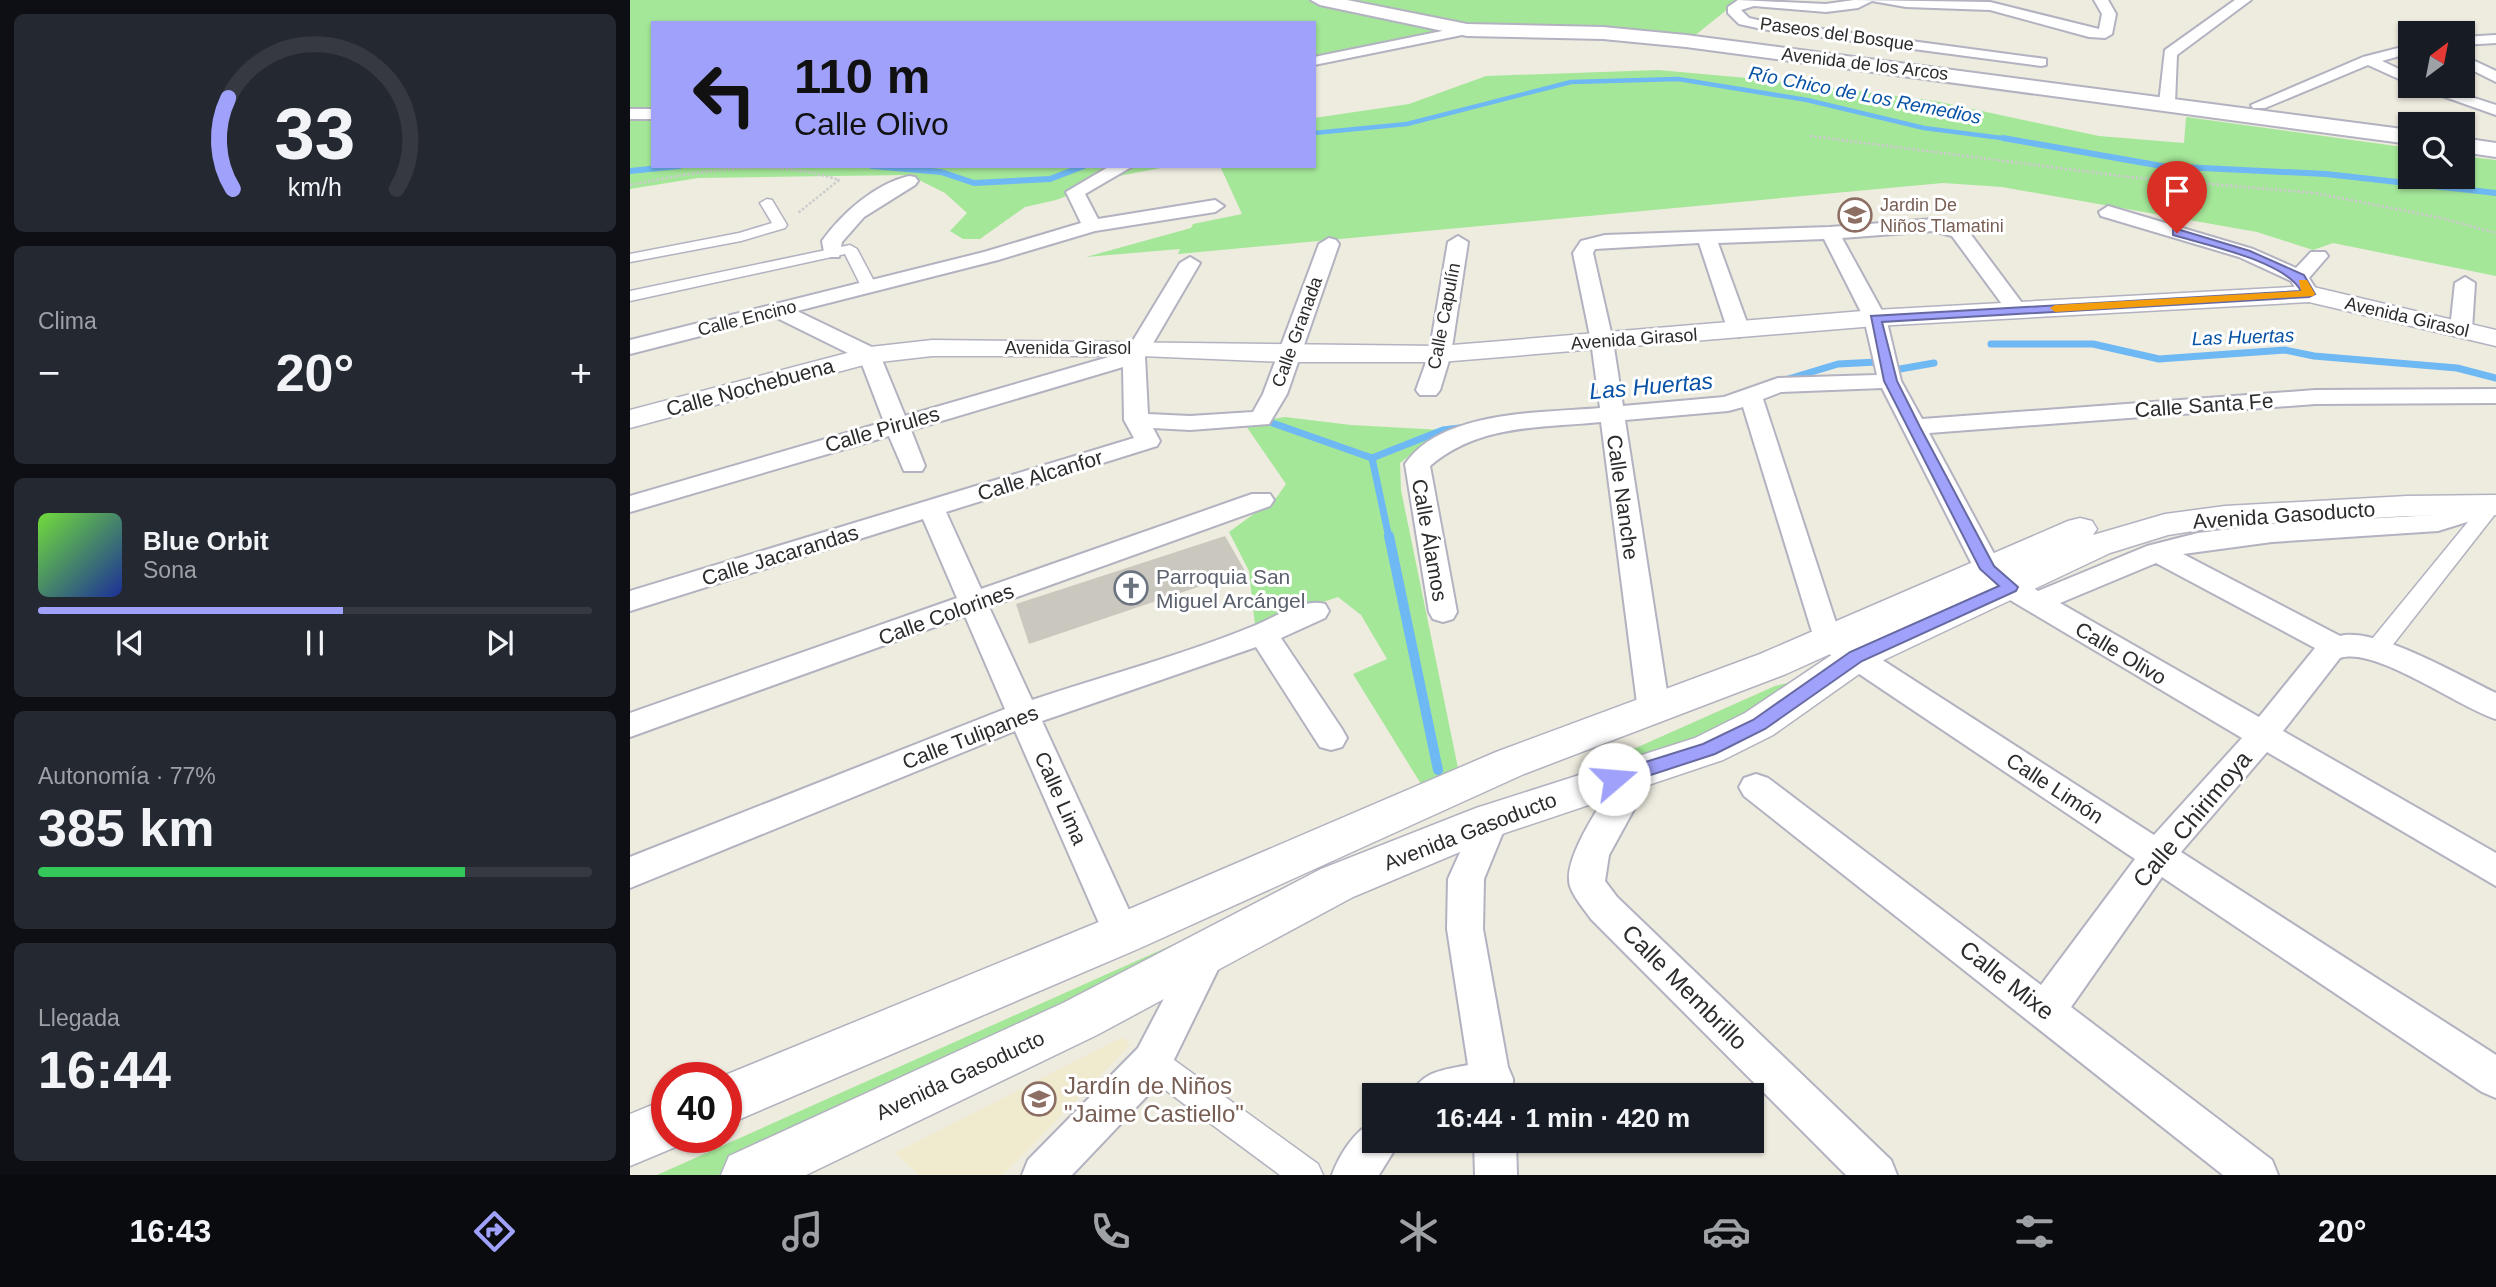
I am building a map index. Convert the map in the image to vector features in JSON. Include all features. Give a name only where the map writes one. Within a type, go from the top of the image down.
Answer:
[{"type":"main road","name":"Avenida de los Arcos","points":[[1320,0],[1467,30],[1603,33],[1686,41],[2398,135]]},
{"type":"main road","points":[[2475,147],[2496,150]]},
{"type":"street","name":"Paseos del Bosque","points":[[1866,0],[1847,8],[1754,2],[1742,4],[1733,10],[1744,21],[1762,25],[2041,62]]},
{"type":"street","points":[[1878,0],[1917,6],[1994,3],[2073,31],[2105,34],[2109,14],[2101,0]]},
{"type":"street","points":[[2167,103],[2170,53],[2244,0]]},
{"type":"street","points":[[1316,61],[1467,30]]},
{"type":"street","points":[[2475,40],[2496,39]]},
{"type":"street","points":[[2259,105],[2368,60],[2398,53]]},
{"type":"street","points":[[2368,60],[2398,74]]},
{"type":"street","points":[[2475,66],[2496,77]]},
{"type":"street","points":[[2459,98],[2496,110]]},
{"type":"street","points":[[630,114],[651,114]]},
{"type":"street","points":[[1092,226],[1075,191],[1120,168]]},
{"type":"street","points":[[864,288],[868,285],[832,241],[849,219],[884,192],[909,181]]},
{"type":"street","points":[[630,296],[746,254],[780,225],[767,203]]},
{"type":"street","name":"Calle Encino","points":[[630,347],[1012,251],[1092,226],[1215,206]]},
{"type":"street","points":[[2109,212],[2246,253],[2304,286],[2318,256]]},
{"type":"street","points":[[1740,331],[1707,239],[1934,225],[1948,227],[1959,232],[2017,311]]},
{"type":"street","points":[[1830,233],[1875,318],[1888,371],[1913,427],[2012,586],[2197,542],[2272,533],[2438,523],[2495,501]]},
{"type":"street","name":"Calle Nanche","points":[[1654,711],[1602,341],[1583,253],[1588,245],[1605,241],[1707,239]]},
{"type":"street","name":"Calle Capulín","points":[[1428,390],[1440,354],[1458,242]]},
{"type":"street","name":"Calle Granada","points":[[1261,419],[1275,394],[1287,354],[1329,244]]},
{"type":"street","points":[[630,258],[841,251]]},
{"type":"street","points":[[1142,430],[1137,352],[1191,263]]},
{"type":"street","points":[[2461,329],[2465,284]]},
{"type":"street","name":"Avenida Girasol","points":[[870,355],[932,348],[1440,354],[1875,318],[2017,311],[2304,286],[2496,338]]},
{"type":"street","points":[[778,310],[870,355],[913,466]]},
{"type":"street","name":"Calle Pirules","points":[[630,504],[1137,352]]},
{"type":"street","name":"Calle Nochebuena","points":[[630,419],[870,355]]},
{"type":"street","points":[[1610,407],[1728,404],[1779,385],[1888,371]]},
{"type":"street","points":[[1751,396],[1841,647]]},
{"type":"street","name":"Calle Santa Fe","points":[[1913,427],[2315,397],[2496,396]]},
{"type":"street","name":"Calle Álamos","points":[[1443,612],[1417,464],[1446,439],[1469,429],[1610,407]]},
{"type":"street","name":"Calle Alcanfor","points":[[931,509],[1142,430],[1190,423],[1261,419]]},
{"type":"street","name":"Calle Colorines","points":[[630,725],[1261,500]]},
{"type":"street","points":[[2355,647],[2495,501]]},
{"type":"street","name":"Avenida Gasoducto","points":[[742,1093],[1122,934],[1510,763],[1773,664],[1841,647],[2012,586],[2098,545],[2165,525],[2225,516],[2495,501]]},
{"type":"street","name":"Calle Jacarandas","points":[[630,601],[931,509]]},
{"type":"street","name":"Calle Lima","points":[[931,509],[1122,934]]},
{"type":"street","points":[[2157,552],[2355,647],[2496,707]]},
{"type":"street","name":"Calle Olivo","points":[[2012,586],[2262,736],[2496,871]]},
{"type":"street","name":"Calle Tulipanes","points":[[630,873],[1023,715],[1263,634],[1315,611]]},
{"type":"street","points":[[1263,634],[1331,738]]},
{"type":"street","name":"Avenida Gasoducto","points":[[748,1175],[1080,1019],[1206,955],[1337,883],[1491,820],[1709,749],[1759,724],[1841,647]]},
{"type":"street","name":"Calle Limón","points":[[1841,647],[2496,1078]]},
{"type":"street","name":"Calle Chirimoya","points":[[2046,1010],[2157,856],[2262,736],[2330,649],[2355,647]]},
{"type":"street","name":"Calle Membrillo","points":[[1639,771],[1592,852],[1587,884],[1604,908],[1876,1175]]},
{"type":"street","name":"Calle Mixe","points":[[1756,787],[2257,1175]]},
{"type":"street","points":[[1491,820],[1466,879],[1465,929],[1492,1083]]},
{"type":"street","points":[[1043,1175],[1153,1062],[1206,955]]},
{"type":"street","points":[[1153,1062],[1307,1175]]},
{"type":"street","points":[[630,1140],[651,1131]]},
{"type":"street","points":[[1353,1175],[1370,1153]]},
{"type":"street","points":[[1495,1153],[1496,1175]]},
{"type":"path","points":[[1810,136],[2129,177],[2315,193],[2441,218],[2496,233]]},
{"type":"path","points":[[630,185],[708,169],[817,171],[839,180],[809,206],[780,225]]},
{"type":"shaded area","name":"Jardín de Niños \"Jaime Castiello\"","points":[[1123,1037],[1130,1045],[1003,1175],[919,1175],[895,1153]]},
{"type":"green space","points":[[630,0],[1739,0],[1693,37],[1490,26],[1316,57],[1316,21],[651,21],[651,168],[1161,168],[1119,176],[1056,200],[1025,207],[980,239],[963,239],[950,231],[967,213],[945,193],[909,175],[698,178],[630,189]]},
{"type":"green space","points":[[1658,70],[1780,81],[1935,101],[2099,136],[2184,143],[2186,117],[2398,146],[2398,189],[2475,189],[2475,158],[2496,160],[2496,276],[2333,243],[2313,250],[2257,232],[2002,187],[1943,183],[1178,254],[1180,249],[1086,257],[1191,228],[1193,224],[1242,214],[1221,168],[1316,168],[1316,118],[1409,104],[1486,76]]},
{"type":"green space","points":[[1285,417],[1351,425],[1443,430],[1400,463],[1401,490],[1458,768],[1421,784],[1353,674],[1387,659],[1361,615],[1338,597],[1255,625],[1249,571],[1229,532],[1277,497],[1286,484],[1244,423]]},
{"type":"green space","points":[[1800,680],[1706,746],[1126,990],[718,1175],[657,1175],[706,1153],[742,1153],[742,1137],[1228,920],[1557,783],[1775,686]]},
{"type":"building","name":"Parroquia San Miguel Arcángel","points":[[1225,536],[1245,571],[1029,644],[1016,604]]},
{"type":"waterway","name":"Río Chico de Los Remedios","points":[[1316,133],[1407,124],[1571,82],[1678,79],[1807,100],[1924,128],[2007,139]]},
{"type":"waterway","name":"Río Chico de Los Remedios","points":[[2003,138],[2007,139]]},
{"type":"waterway","name":"Río Chico de Los Remedios","points":[[2007,139],[2017,140]]},
{"type":"waterway","name":"Río Chico de Los Remedios","points":[[2007,139],[2162,166],[2326,174],[2496,193]]},
{"type":"waterway","name":"Río Chico de Los Remedios","points":[[630,171],[659,168]]},
{"type":"waterway","name":"Río Chico de Los Remedios","points":[[895,168],[941,172],[974,183],[1050,179],[1079,168]]},
{"type":"waterway","name":"Las Huertas","points":[[1991,344],[2093,344],[2159,359],[2285,350],[2314,356],[2457,368],[2496,378]]},
{"type":"waterway","name":"Las Huertas","points":[[1785,380],[1838,364],[1877,362],[1900,369],[1934,363]]},
{"type":"waterway","name":"Las Huertas","points":[[1261,419],[1372,458]]},
{"type":"waterway","name":"Las Huertas","points":[[1372,458],[1443,430],[1468,427]]},
{"type":"waterway","name":"Las Huertas","points":[[1372,458],[1389,538]]},
{"type":"waterway","name":"Las Huertas","points":[[1389,536],[1438,770]]},
{"type":"slow traffic","points":[[2055,308],[2309,294],[2303,283]]},
{"type":"place","name":"Jardin De Niños Tlamatini","points":[[1855,215]]},
{"type":"place","name":"Parroquia San Miguel Arcángel","points":[[1131,588]]},
{"type":"place","name":"Jardín de Niños \"Jaime Castiello\"","points":[[1039,1099]]},
{"type":"route","points":[[1614,779],[1709,749],[1759,724],[1856,657],[2010,587],[1987,569],[1913,427],[1890,381],[1875,318],[2309,294],[2300,277],[2246,253],[2177,233]]}]
